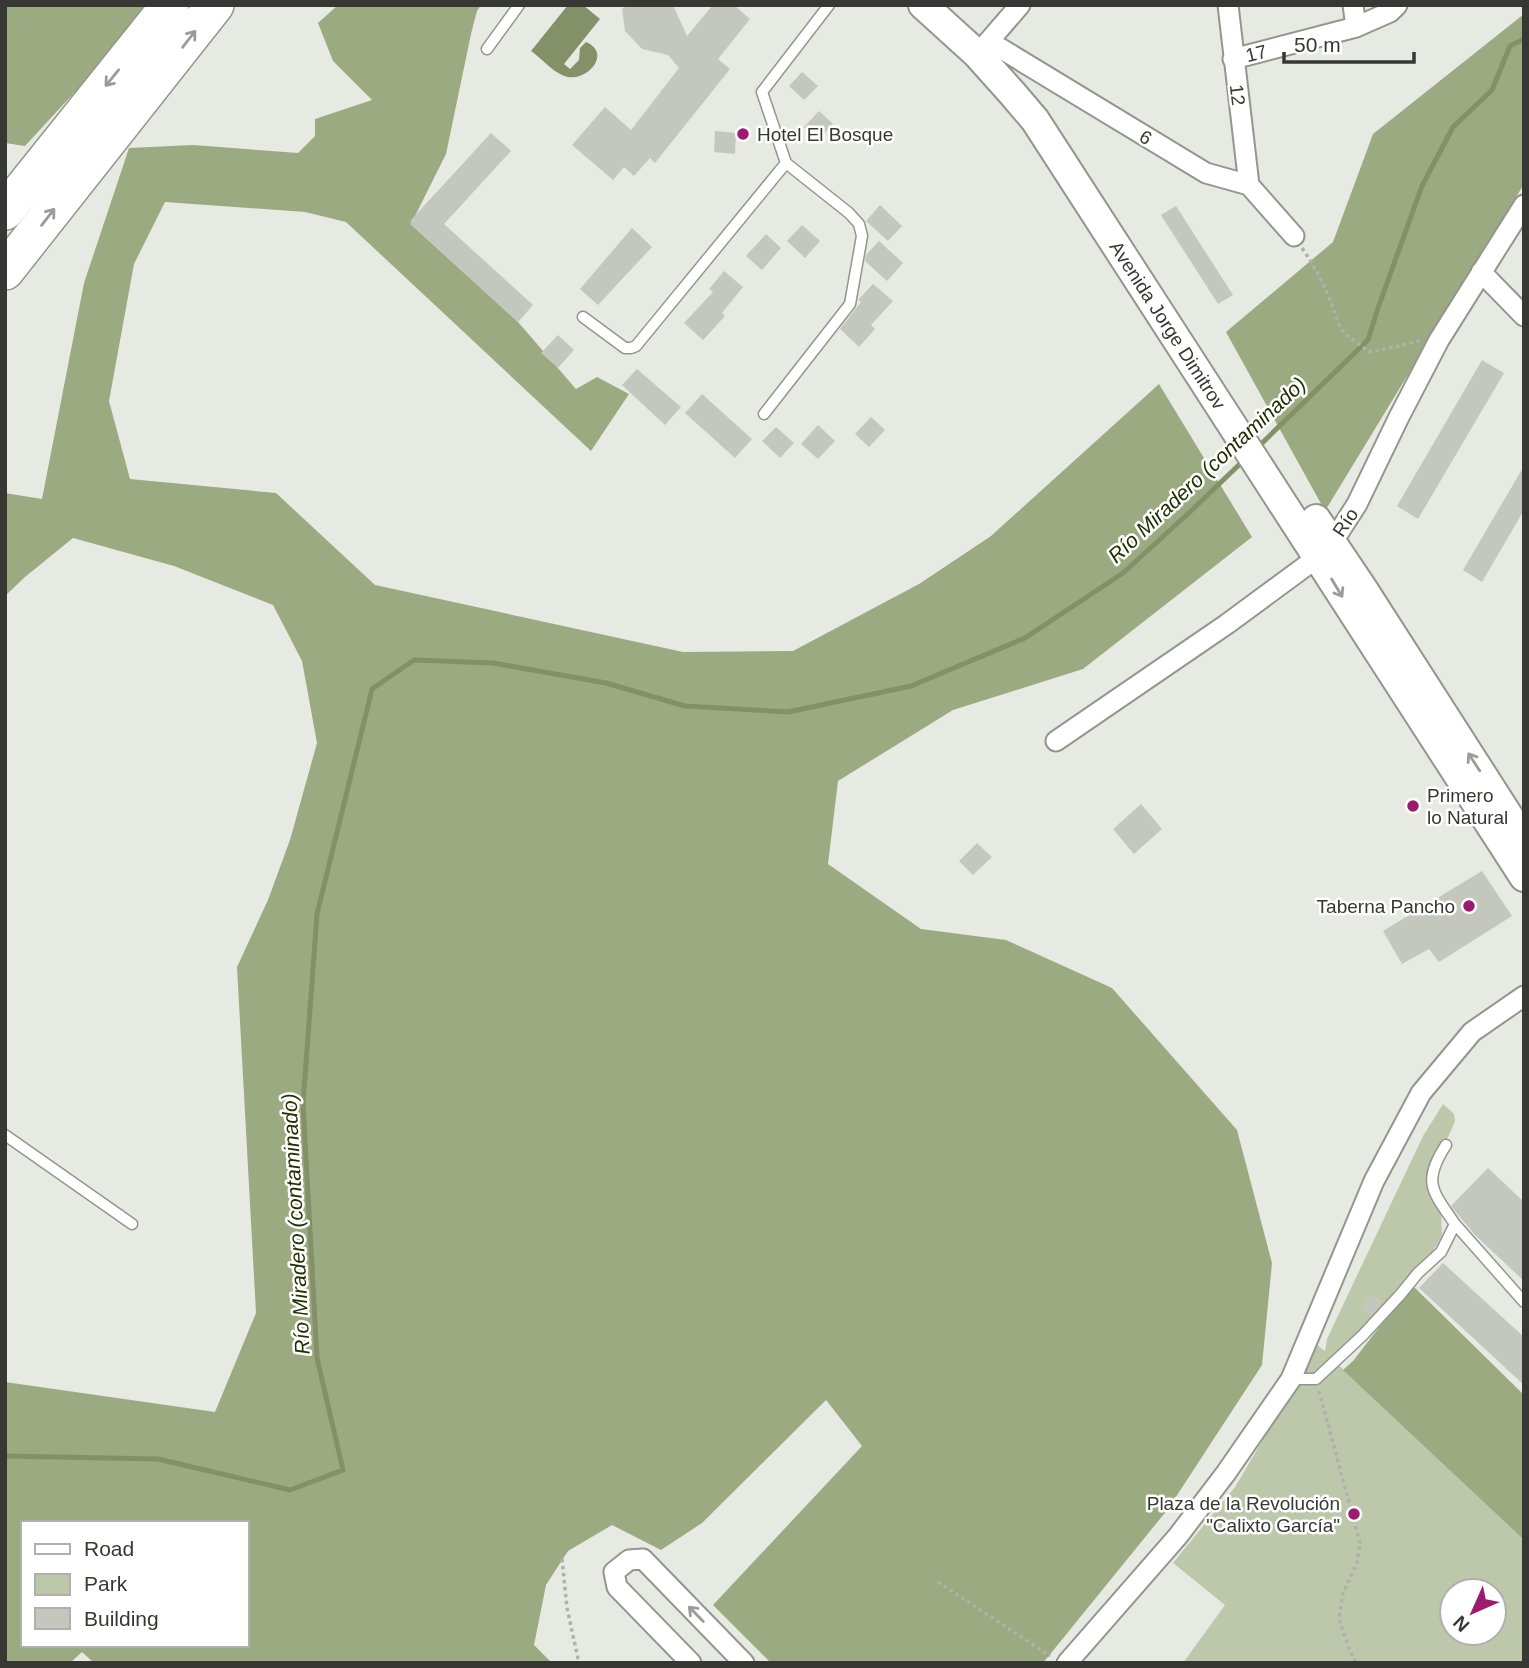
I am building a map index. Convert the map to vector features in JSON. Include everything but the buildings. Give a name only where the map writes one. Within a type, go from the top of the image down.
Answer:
[{"type":"highway","points":[[5,211],[170,5]]},
{"type":"highway","points":[[5,271],[215,5]]},
{"type":"main road","name":"Avenida Jorge Dimitrov","points":[[923,5],[1023,75],[1048,106],[1269,465],[1325,550],[1363,589],[1524,840]]},
{"type":"main road","name":"Avenida Jorge Dimitrov","points":[[950,5],[983,48]]},
{"type":"main road","name":"Avenida Jorge Dimitrov","points":[[1325,550],[1348,607],[1524,877]]},
{"type":"street","points":[[983,48],[1020,5]]},
{"type":"street","name":"12","points":[[1228,5],[1249,185]]},
{"type":"street","points":[[1353,5],[1356,27]]},
{"type":"street","name":"17","points":[[1233,59],[1356,27],[1390,12],[1397,5]]},
{"type":"street","name":"6","points":[[983,48],[1206,173],[1249,185]]},
{"type":"street","points":[[1249,185],[1294,236]]},
{"type":"street","name":"Río","points":[[1056,741],[1227,624],[1325,550],[1357,504],[1439,340],[1524,205]]},
{"type":"street","points":[[1481,272],[1524,316]]},
{"type":"street","points":[[1067,1663],[1178,1536],[1226,1473],[1291,1379],[1374,1181],[1421,1093],[1472,1032],[1524,996]]},
{"type":"street","points":[[691,1663],[617,1587],[614,1572],[629,1560],[643,1559],[744,1663]]},
{"type":"lane","points":[[487,50],[519,5]]},
{"type":"lane","points":[[764,414],[850,304],[862,236],[859,223],[849,213],[786,163],[762,92],[830,5]]},
{"type":"lane","points":[[583,317],[625,348],[636,346],[786,163]]},
{"type":"lane","points":[[5,1135],[132,1224]]},
{"type":"lane","points":[[1446,1145],[1436,1161],[1432,1176],[1433,1193],[1455,1224],[1524,1302]]},
{"type":"lane","points":[[1291,1379],[1316,1379],[1363,1335],[1418,1273],[1441,1252],[1455,1224]]},
{"type":"path","points":[[1294,236],[1322,280],[1341,330],[1368,351],[1430,339],[1439,340]]},
{"type":"path","points":[[1316,1379],[1360,1543],[1357,1563],[1343,1593],[1339,1619],[1356,1663]]},
{"type":"path","points":[[562,1559],[567,1608],[579,1663]]},
{"type":"path","points":[[938,1581],[1060,1663]]},
{"type":"green space","name":"Plaza de la Revolución \"Calixto García\"","points":[[1443,1104],[1454,1114],[1455,1121],[1436,1157],[1435,1180],[1440,1190],[1442,1235],[1430,1257],[1387,1306],[1331,1358],[1524,1540],[1524,1663],[1183,1663],[1225,1605],[1173,1563],[1235,1487],[1280,1411],[1313,1342],[1325,1351],[1327,1339],[1423,1136]]},
{"type":"shaded area","points":[[5,5],[155,5],[25,146],[5,143]]},
{"type":"shaded area","points":[[338,5],[481,5],[471,34],[446,154],[411,224],[518,322],[576,389],[597,377],[629,394],[591,451],[346,222],[305,212],[165,202],[134,264],[109,401],[130,479],[276,493],[375,585],[683,652],[793,651],[919,584],[991,536],[1159,384],[1252,537],[1083,669],[953,710],[838,781],[828,864],[921,929],[1006,940],[1112,988],[1237,1130],[1272,1263],[1262,1365],[1168,1509],[1043,1663],[771,1663],[713,1605],[862,1446],[826,1400],[702,1523],[661,1550],[612,1525],[568,1551],[546,1585],[534,1645],[552,1663],[94,1663],[82,1652],[70,1663],[5,1663],[5,1382],[215,1412],[256,1313],[237,967],[268,900],[290,840],[317,743],[302,661],[273,605],[174,566],[73,538],[5,596],[5,493],[42,499],[84,283],[129,148],[193,145],[298,153],[315,136],[315,119],[372,100],[333,61],[318,23]]},
{"type":"shaded area","points":[[568,5],[583,5],[600,19],[564,64],[570,69],[579,60],[580,48],[586,42],[594,47],[597,61],[587,73],[570,77],[558,73],[531,51]]},
{"type":"shaded area","points":[[1524,14],[1524,184],[1325,511],[1226,332],[1333,242],[1373,134]]},
{"type":"shaded area","points":[[1412,1285],[1524,1395],[1524,1540],[1343,1370]]},
{"type":"waterway","name":"Río Miradero (contaminado)","points":[[1257,448],[1368,340],[1422,186],[1453,127],[1492,90],[1510,46],[1524,39]]},
{"type":"waterway","name":"Río Miradero (contaminado)","points":[[5,1456],[158,1459],[290,1490],[343,1470],[317,1358],[303,1104],[317,914],[372,689],[414,660],[493,663],[606,683],[685,706],[788,712],[911,686],[1025,638],[1123,573],[1245,459]]},
{"type":"place","name":"Hotel El Bosque","points":[[743,134]]},
{"type":"place","name":"Primero lo Natural","points":[[1413,806]]},
{"type":"place","name":"Taberna Pancho","points":[[1469,906]]},
{"type":"place","name":"Plaza de la Revolución \"Calixto García\"","points":[[1354,1514]]}]
